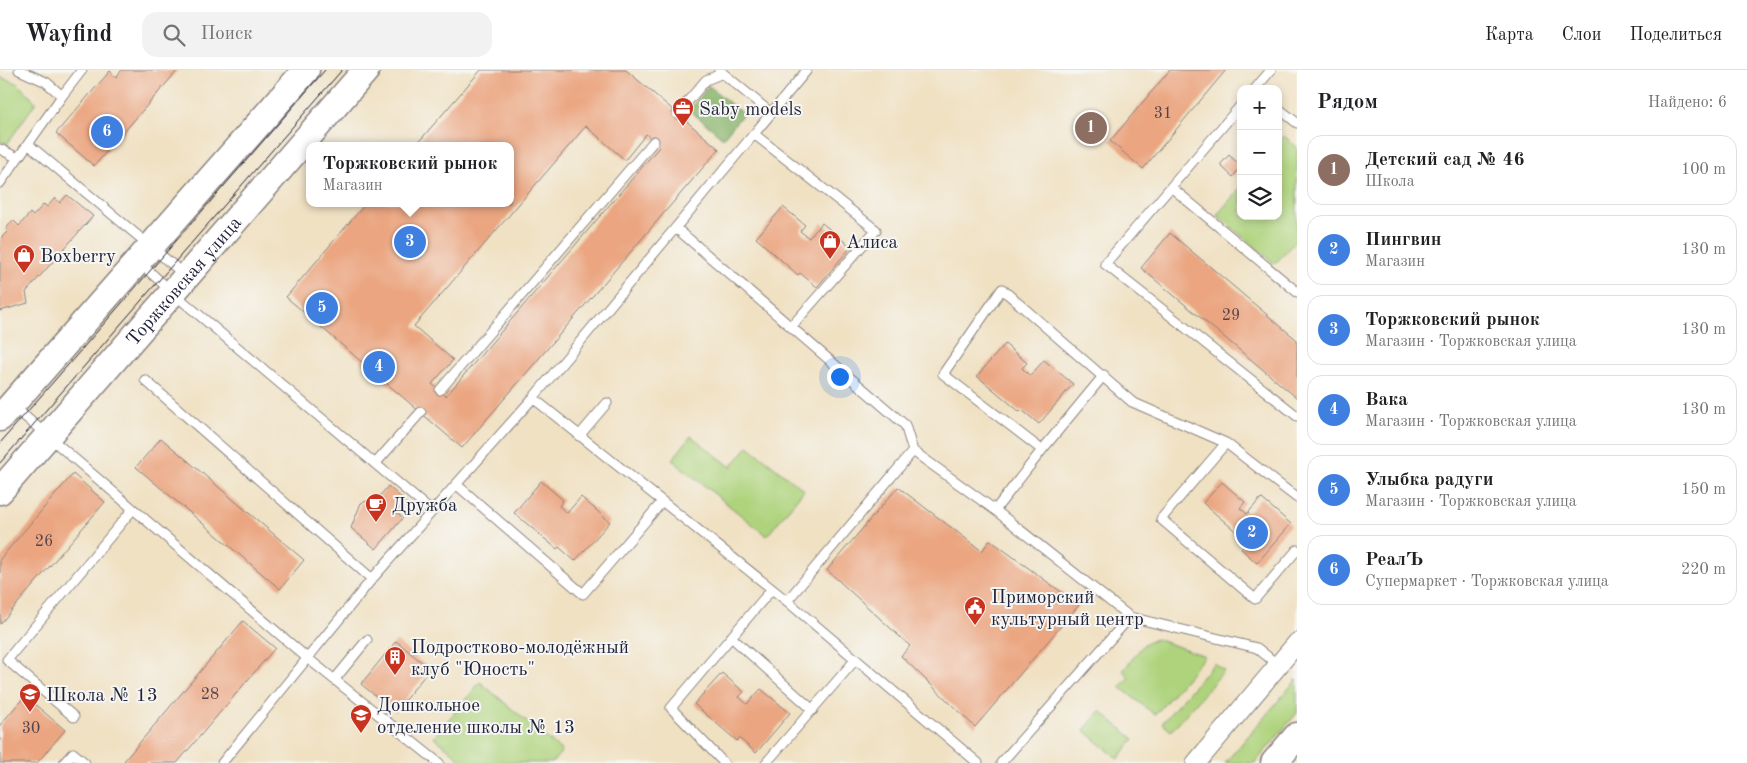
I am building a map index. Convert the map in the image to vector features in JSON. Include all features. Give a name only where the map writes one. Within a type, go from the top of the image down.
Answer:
[{"type":"main road","points":[[6,412],[306,70]]},
{"type":"main road","name":"Торжковская улица","points":[[0,491],[366,70]]},
{"type":"main road","points":[[1274,763],[1297,736]]},
{"type":"street","points":[[1196,763],[1297,643]]},
{"type":"lane","points":[[20,70],[46,82],[62,96]]},
{"type":"lane","points":[[0,183],[82,70]]},
{"type":"lane","points":[[222,763],[306,657],[431,511],[457,485],[533,398],[807,70]]},
{"type":"lane","points":[[1258,85],[1270,70]]},
{"type":"lane","points":[[677,114],[706,80],[721,72],[771,114]]},
{"type":"lane","points":[[1237,110],[1171,187],[1159,194],[1105,264],[1297,416]]},
{"type":"lane","points":[[1282,111],[1297,123]]},
{"type":"lane","points":[[754,134],[876,230],[791,327]]},
{"type":"lane","points":[[440,390],[654,141]]},
{"type":"lane","points":[[28,144],[145,255],[375,464],[431,511]]},
{"type":"lane","points":[[0,149],[18,158]]},
{"type":"lane","points":[[1171,187],[1297,292]]},
{"type":"lane","points":[[676,228],[905,426],[913,451],[995,510],[1130,617],[1256,648],[1278,665]]},
{"type":"lane","points":[[145,255],[179,285]]},
{"type":"lane","points":[[1042,450],[943,374],[1002,289],[1132,402],[1226,443],[1297,498]]},
{"type":"lane","points":[[995,510],[1104,376]]},
{"type":"lane","points":[[145,380],[372,579]]},
{"type":"lane","points":[[533,398],[787,601],[978,763]]},
{"type":"lane","points":[[579,436],[607,403]]},
{"type":"lane","points":[[6,412],[48,436],[306,657],[439,763]]},
{"type":"lane","points":[[375,464],[421,412]]},
{"type":"lane","points":[[1226,443],[1161,519],[1255,599],[1297,550]]},
{"type":"lane","points":[[787,601],[913,451]]},
{"type":"lane","points":[[457,485],[583,594],[662,502]]},
{"type":"lane","points":[[74,716],[6,660],[133,510]]},
{"type":"lane","points":[[724,763],[670,708],[772,589]]},
{"type":"lane","points":[[1001,763],[1130,617]]},
{"type":"lane","points":[[731,637],[813,710]]},
{"type":"lane","points":[[335,679],[367,640]]},
{"type":"lane","points":[[766,763],[856,659]]},
{"type":"lane","points":[[64,763],[73,753],[85,763]]},
{"type":"green space","points":[[0,77],[17,83],[36,102],[7,144],[0,141]]},
{"type":"green space","points":[[709,86],[743,114],[723,138],[689,110]]},
{"type":"green space","points":[[1284,136],[1297,147],[1297,239],[1275,264],[1217,215],[1237,192],[1237,220],[1282,220],[1282,138]]},
{"type":"green space","points":[[691,436],[731,467],[748,446],[804,490],[767,536],[672,460]]},
{"type":"green space","points":[[1156,639],[1205,656],[1155,715],[1120,687],[1129,677],[1123,671],[1144,644]]},
{"type":"green space","points":[[1214,663],[1224,671],[1171,731],[1162,723]]},
{"type":"green space","points":[[1297,679],[1297,713],[1255,763],[1225,763]]},
{"type":"green space","points":[[480,682],[562,751],[552,763],[465,763],[434,737]]},
{"type":"green space","points":[[1100,711],[1134,739],[1118,759],[1084,730]]},
{"type":"building","points":[[122,70],[178,70],[94,166],[56,133],[110,71],[116,77]]},
{"type":"building","points":[[481,70],[626,70],[719,149],[462,448],[286,297],[363,207],[514,207],[514,142],[418,142]],"holes":[[[586,126],[625,160],[646,134],[660,146],[446,396],[432,384],[453,360],[414,326]]]},
{"type":"building","points":[[1170,70],[1226,70],[1143,169],[1110,141]]},
{"type":"building","points":[[1229,155],[1237,162],[1237,172],[1233,177],[1220,165]]},
{"type":"building","points":[[67,195],[93,216],[26,292],[28,303],[0,311],[0,239],[8,231],[6,229],[13,220],[19,226],[30,213],[33,216],[44,204],[47,207],[55,198],[60,203]]},
{"type":"building","points":[[783,207],[805,225],[800,231],[809,238],[822,223],[851,247],[817,287],[800,273],[798,275],[756,238]]},
{"type":"building","points":[[1170,233],[1297,340],[1297,398],[1141,268]]},
{"type":"building","points":[[1005,344],[1027,363],[1022,368],[1030,376],[1044,360],[1073,384],[1039,424],[1022,410],[1020,412],[977,376]]},
{"type":"building","points":[[161,438],[304,560],[280,589],[136,467]]},
{"type":"building","points":[[73,474],[105,502],[0,624],[0,559]]},
{"type":"building","points":[[541,481],[563,500],[559,506],[567,513],[581,497],[610,522],[575,561],[559,547],[557,549],[514,513]]},
{"type":"building","points":[[1222,482],[1245,502],[1240,508],[1247,514],[1261,498],[1291,524],[1257,563],[1241,549],[1247,541],[1203,503]]},
{"type":"building","name":"Дружба","points":[[388,486],[405,501],[396,512],[403,518],[376,549],[351,528],[361,503],[379,497]]},
{"type":"building","name":"Приморский культурный центр","points":[[898,487],[982,551],[990,540],[1079,605],[975,727],[901,656],[910,646],[827,570]]},
{"type":"building","points":[[243,621],[275,648],[177,763],[127,763],[124,761]]},
{"type":"building","name":"Подростково-молодёжный клуб \"Юность\"","points":[[396,641],[430,669],[395,712],[361,684]]},
{"type":"building","points":[[722,673],[744,692],[739,697],[747,704],[761,689],[790,713],[756,753],[739,738],[737,741],[694,704]]},
{"type":"building","points":[[25,696],[65,730],[37,763],[0,763],[0,725]]},
{"type":"tram line","points":[[0,443],[325,70]]},
{"type":"tram line","points":[[0,463],[342,70]]},
{"type":"place","name":"Saby models","points":[[683,127]]},
{"type":"place","name":"Детский сад № 46","points":[[1091,128]]},
{"type":"place","name":"РеалЪ","points":[[107,132]]},
{"type":"place","name":"Торжковский рынок","points":[[410,242]]},
{"type":"place","name":"Алиса","points":[[830,260]]},
{"type":"place","name":"Boxberry","points":[[24,274]]},
{"type":"place","name":"Улыбка радуги","points":[[322,308]]},
{"type":"place","name":"Вака","points":[[379,367]]},
{"type":"place","name":"Дружба","points":[[376,523]]},
{"type":"place","name":"Пингвин","points":[[1252,533]]},
{"type":"place","name":"Приморский культурный центр","points":[[975,626]]},
{"type":"place","name":"Подростково-молодёжный клуб \"Юность\"","points":[[395,676]]},
{"type":"place","name":"Школа № 13","points":[[30,713]]},
{"type":"place","name":"Дошкольное отделение школы № 13","points":[[361,734]]}]
